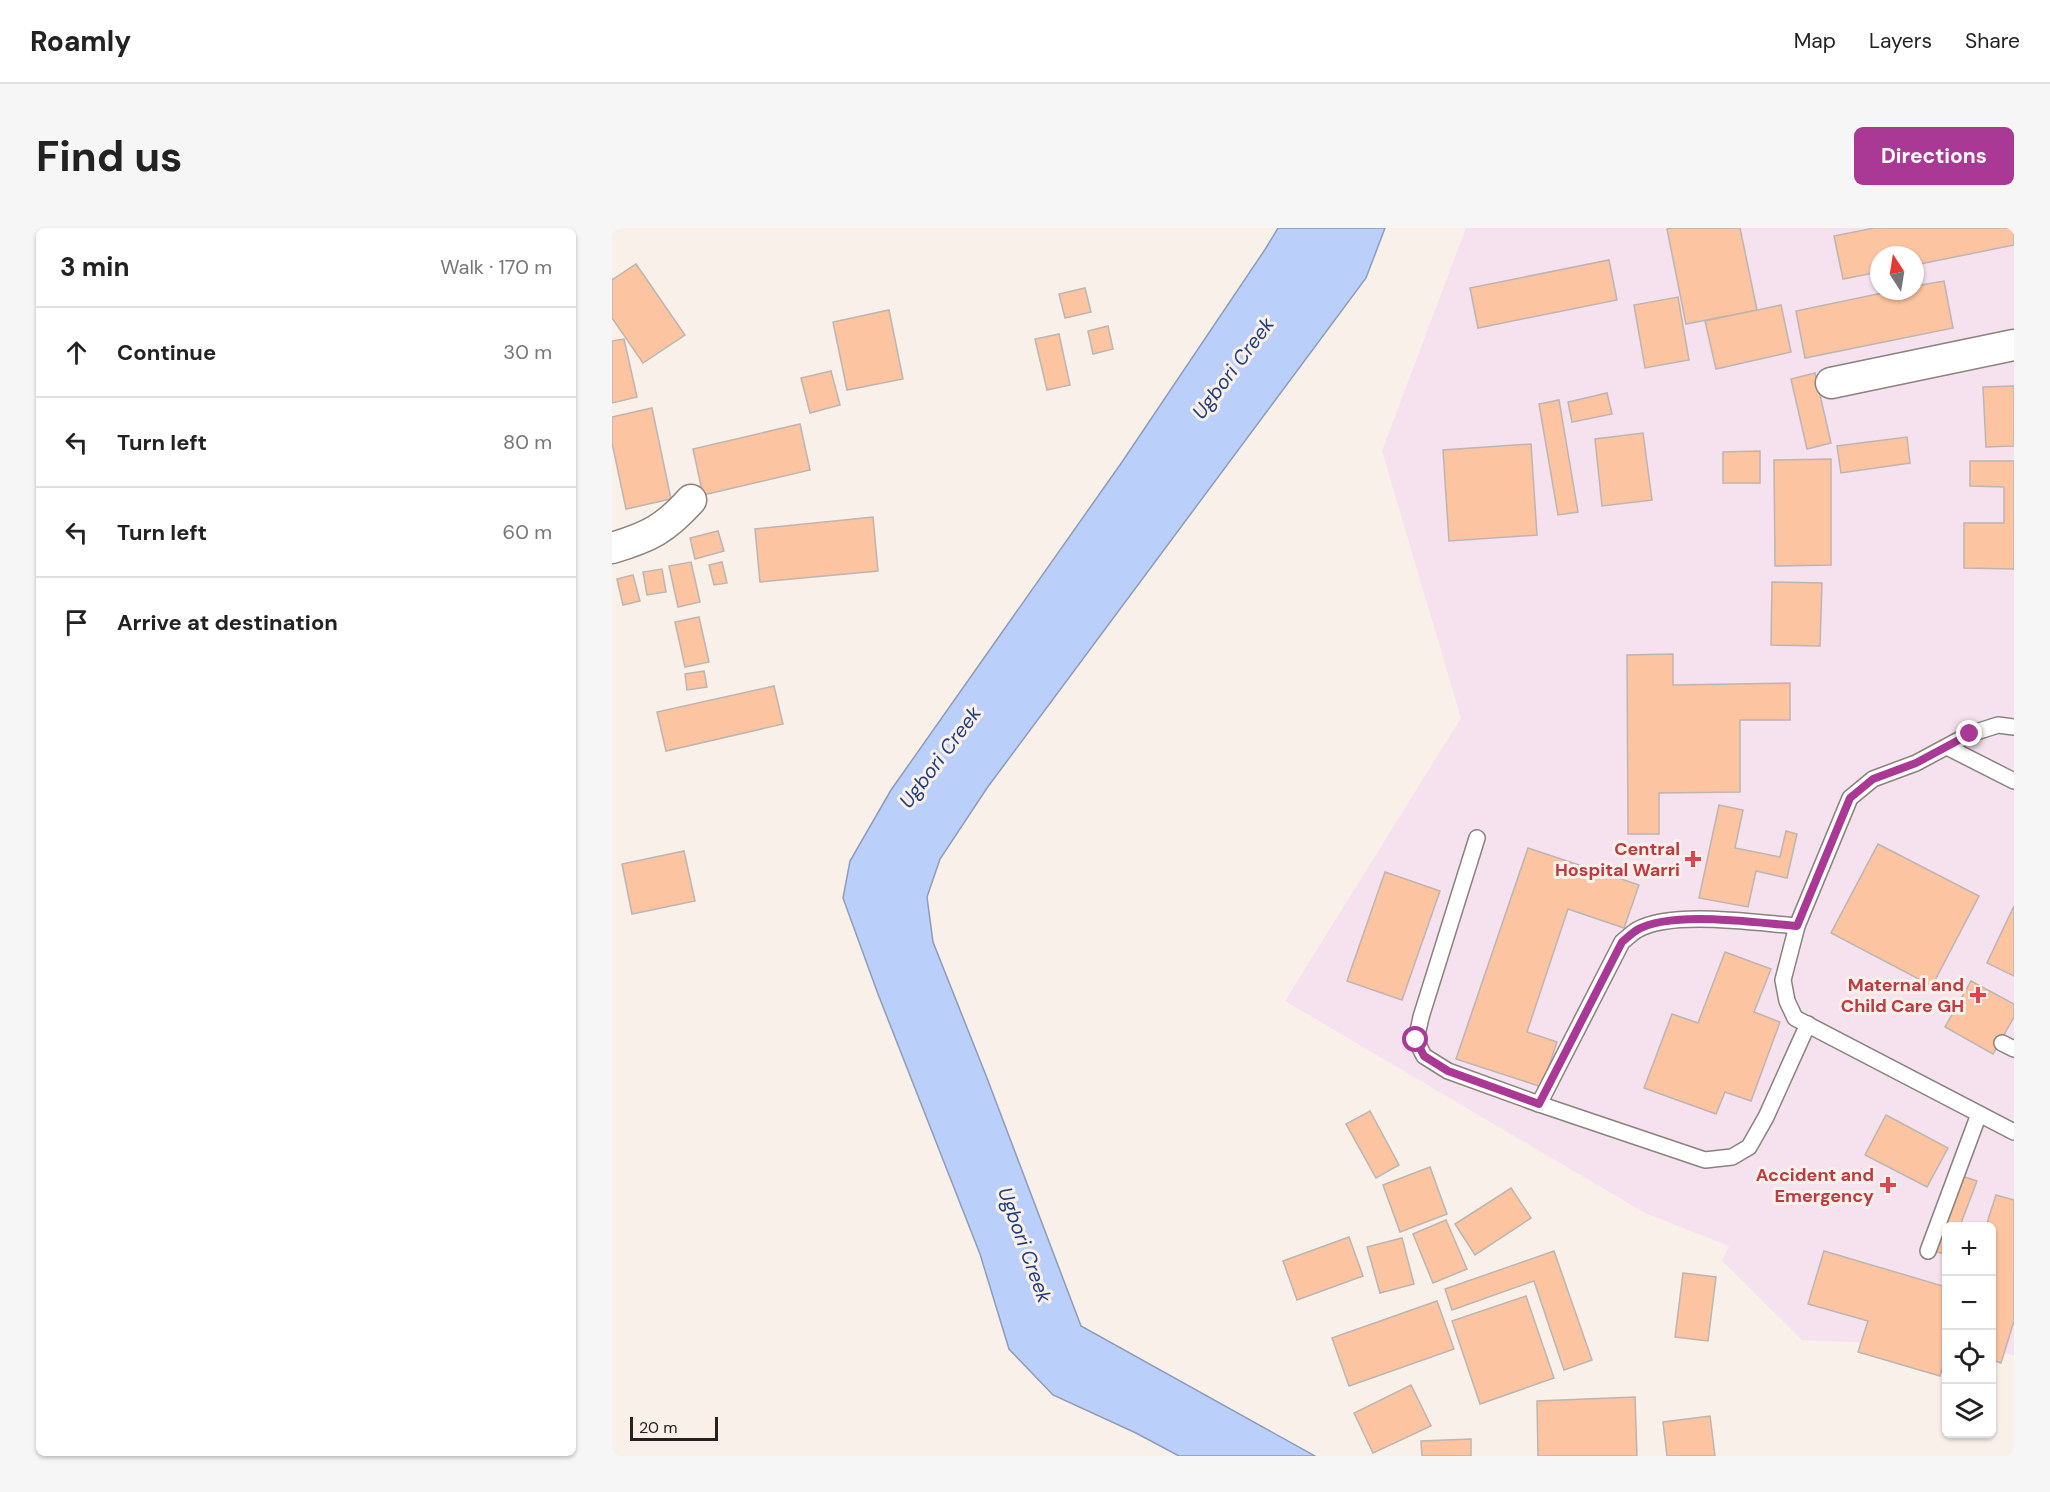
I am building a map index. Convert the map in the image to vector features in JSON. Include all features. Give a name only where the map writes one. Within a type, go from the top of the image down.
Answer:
[{"type":"street","points":[[1831,383],[2014,345]]},
{"type":"street","points":[[612,548],[641,540],[673,520],[691,500]]},
{"type":"lane","points":[[2014,727],[1998,725],[1970,734],[1916,763],[1873,779],[1850,798],[1797,926],[1783,980],[1787,1001],[1795,1018],[2014,1132]]},
{"type":"lane","points":[[1947,747],[2014,781]]},
{"type":"lane","points":[[1477,838],[1421,1017],[1416,1040],[1424,1056],[1448,1071],[1705,1160],[1732,1157],[1749,1147],[1766,1117],[1808,1024]]},
{"type":"lane","points":[[1539,1104],[1622,942],[1637,930],[1660,922],[1697,919],[1797,926]]},
{"type":"lane","points":[[1928,1251],[1979,1114]]},
{"type":"shaded area","name":"Central Hospital Warri","points":[[1466,228],[2014,228],[2014,1356],[1996,1349],[1996,1222],[1942,1222],[1942,1346],[1802,1340],[1722,1261],[1729,1246],[1645,1213],[1285,1001],[1461,718],[1382,451]]},
{"type":"water","name":"Ugbori Creek","points":[[1278,228],[1385,228],[1366,278],[987,788],[940,859],[927,897],[933,942],[1081,1326],[1315,1456],[1179,1456],[1136,1433],[1053,1395],[1009,1349],[980,1254],[878,994],[843,898],[850,861],[891,790],[1122,462]]},
{"type":"building","points":[[1740,228],[1757,310],[1686,324],[1667,229]]},
{"type":"building","points":[[1874,228],[2014,228],[2014,245],[1924,263],[1924,246],[1870,246],[1870,274],[1843,279],[1834,236]]},
{"type":"building","points":[[1609,260],[1617,300],[1478,328],[1470,288]]},
{"type":"building","points":[[636,264],[685,335],[643,363],[612,318],[612,280]]},
{"type":"building","points":[[1944,281],[1953,328],[1805,358],[1796,311],[1870,296],[1870,300],[1924,300],[1924,284]]},
{"type":"building","points":[[1085,288],[1091,312],[1065,318],[1059,294]]},
{"type":"building","points":[[1678,297],[1689,360],[1645,368],[1634,305]]},
{"type":"building","points":[[1781,305],[1791,352],[1716,369],[1705,321]]},
{"type":"building","points":[[889,310],[903,379],[847,390],[833,322]]},
{"type":"building","points":[[1108,326],[1113,349],[1093,354],[1088,331]]},
{"type":"building","points":[[1059,334],[1070,385],[1047,390],[1035,339]]},
{"type":"building","points":[[624,339],[637,397],[612,403],[612,341]]},
{"type":"building","points":[[831,371],[840,405],[810,413],[801,378]]},
{"type":"building","points":[[1815,373],[1831,443],[1807,449],[1791,379]]},
{"type":"building","points":[[2014,386],[2014,446],[1986,447],[1983,387]]},
{"type":"building","points":[[1607,393],[1612,414],[1572,422],[1568,402]]},
{"type":"building","points":[[1559,400],[1578,512],[1558,515],[1539,404]]},
{"type":"building","points":[[652,408],[671,499],[626,509],[612,443],[612,417]]},
{"type":"building","points":[[800,424],[810,470],[703,495],[693,449]]},
{"type":"building","points":[[1643,433],[1652,500],[1602,506],[1595,439]]},
{"type":"building","points":[[1907,437],[1910,463],[1841,473],[1837,446]]},
{"type":"building","points":[[1531,444],[1537,535],[1449,541],[1443,450]]},
{"type":"building","points":[[1760,451],[1760,483],[1723,483],[1723,452]]},
{"type":"building","points":[[1831,459],[1831,565],[1775,566],[1774,460]]},
{"type":"building","points":[[1970,461],[2014,461],[2014,569],[1964,568],[1964,523],[2004,523],[2004,487],[1970,486]]},
{"type":"building","points":[[873,517],[878,571],[760,582],[755,529]]},
{"type":"building","points":[[718,531],[724,551],[695,559],[690,538]]},
{"type":"building","points":[[691,562],[700,602],[678,607],[669,566]]},
{"type":"building","points":[[722,562],[727,583],[714,585],[709,565]]},
{"type":"building","points":[[662,569],[666,592],[647,595],[643,572]]},
{"type":"building","points":[[633,575],[640,601],[623,605],[617,579]]},
{"type":"building","points":[[1772,582],[1822,583],[1820,646],[1771,645]]},
{"type":"building","points":[[699,617],[709,662],[685,667],[675,622]]},
{"type":"building","points":[[1673,654],[1673,685],[1790,683],[1790,720],[1740,720],[1740,792],[1659,793],[1659,834],[1628,834],[1627,655]]},
{"type":"building","points":[[704,671],[707,687],[687,690],[685,674]]},
{"type":"building","points":[[774,686],[783,724],[666,751],[657,712]]},
{"type":"building","points":[[1719,805],[1743,810],[1735,848],[1780,857],[1786,831],[1797,834],[1787,878],[1756,871],[1748,907],[1699,898]]},
{"type":"building","points":[[1878,844],[1979,896],[1932,986],[1831,933]]},
{"type":"building","points":[[1528,848],[1639,885],[1624,928],[1568,909],[1527,1032],[1557,1042],[1542,1087],[1456,1059]]},
{"type":"building","points":[[684,851],[695,901],[632,914],[622,864]]},
{"type":"building","points":[[1385,872],[1440,891],[1402,1000],[1347,981]]},
{"type":"building","points":[[2014,906],[2014,976],[1987,963]]},
{"type":"building","points":[[1725,952],[1771,969],[1754,1012],[1780,1022],[1751,1101],[1725,1092],[1716,1114],[1644,1088],[1672,1014],[1698,1023]]},
{"type":"building","points":[[1971,981],[2014,1004],[2014,1017],[1993,1054],[1945,1027]]},
{"type":"building","points":[[1370,1111],[1399,1165],[1376,1178],[1346,1124]]},
{"type":"building","points":[[1886,1115],[1948,1148],[1927,1187],[1865,1155]]},
{"type":"building","points":[[1430,1167],[1447,1214],[1400,1232],[1383,1185]]},
{"type":"building","points":[[1962,1176],[1977,1181],[1962,1222],[1945,1222]]},
{"type":"building","points":[[1511,1188],[1531,1218],[1475,1255],[1455,1224]]},
{"type":"building","points":[[1996,1195],[2014,1200],[2014,1321],[2001,1363],[1996,1361],[1996,1222],[1987,1222]]},
{"type":"building","points":[[1446,1220],[1467,1269],[1433,1283],[1413,1234]]},
{"type":"building","points":[[1942,1232],[1942,1254],[1935,1251]]},
{"type":"building","points":[[1349,1237],[1363,1276],[1297,1300],[1283,1261]]},
{"type":"building","points":[[1402,1238],[1414,1284],[1380,1293],[1367,1247]]},
{"type":"building","points":[[1554,1251],[1592,1360],[1564,1370],[1534,1281],[1452,1310],[1445,1289]]},
{"type":"building","points":[[1824,1251],[1942,1286],[1942,1369],[1940,1376],[1858,1352],[1868,1321],[1808,1304]]},
{"type":"building","points":[[1683,1273],[1716,1277],[1708,1341],[1675,1337]]},
{"type":"building","points":[[1526,1296],[1554,1378],[1480,1404],[1452,1321]]},
{"type":"building","points":[[1437,1301],[1454,1349],[1349,1386],[1332,1338]]},
{"type":"building","points":[[1411,1385],[1431,1426],[1373,1453],[1354,1413]]},
{"type":"building","points":[[1635,1397],[1637,1456],[1538,1456],[1537,1401]]},
{"type":"building","points":[[1710,1416],[1715,1456],[1667,1456],[1663,1422]]},
{"type":"building","points":[[1471,1439],[1471,1456],[1422,1456],[1421,1441]]},
{"type":"place","name":"Central Hospital Warri","points":[[1693,859]]},
{"type":"place","name":"Maternal and Child Care GH","points":[[1978,995]]},
{"type":"place","name":"Accident and Emergency","points":[[1888,1185]]},
{"type":"route","points":[[1416,1040],[1424,1056],[1448,1071],[1539,1104],[1622,942],[1637,930],[1660,922],[1697,919],[1797,926],[1850,798],[1873,779],[1916,763],[1970,734]]}]
